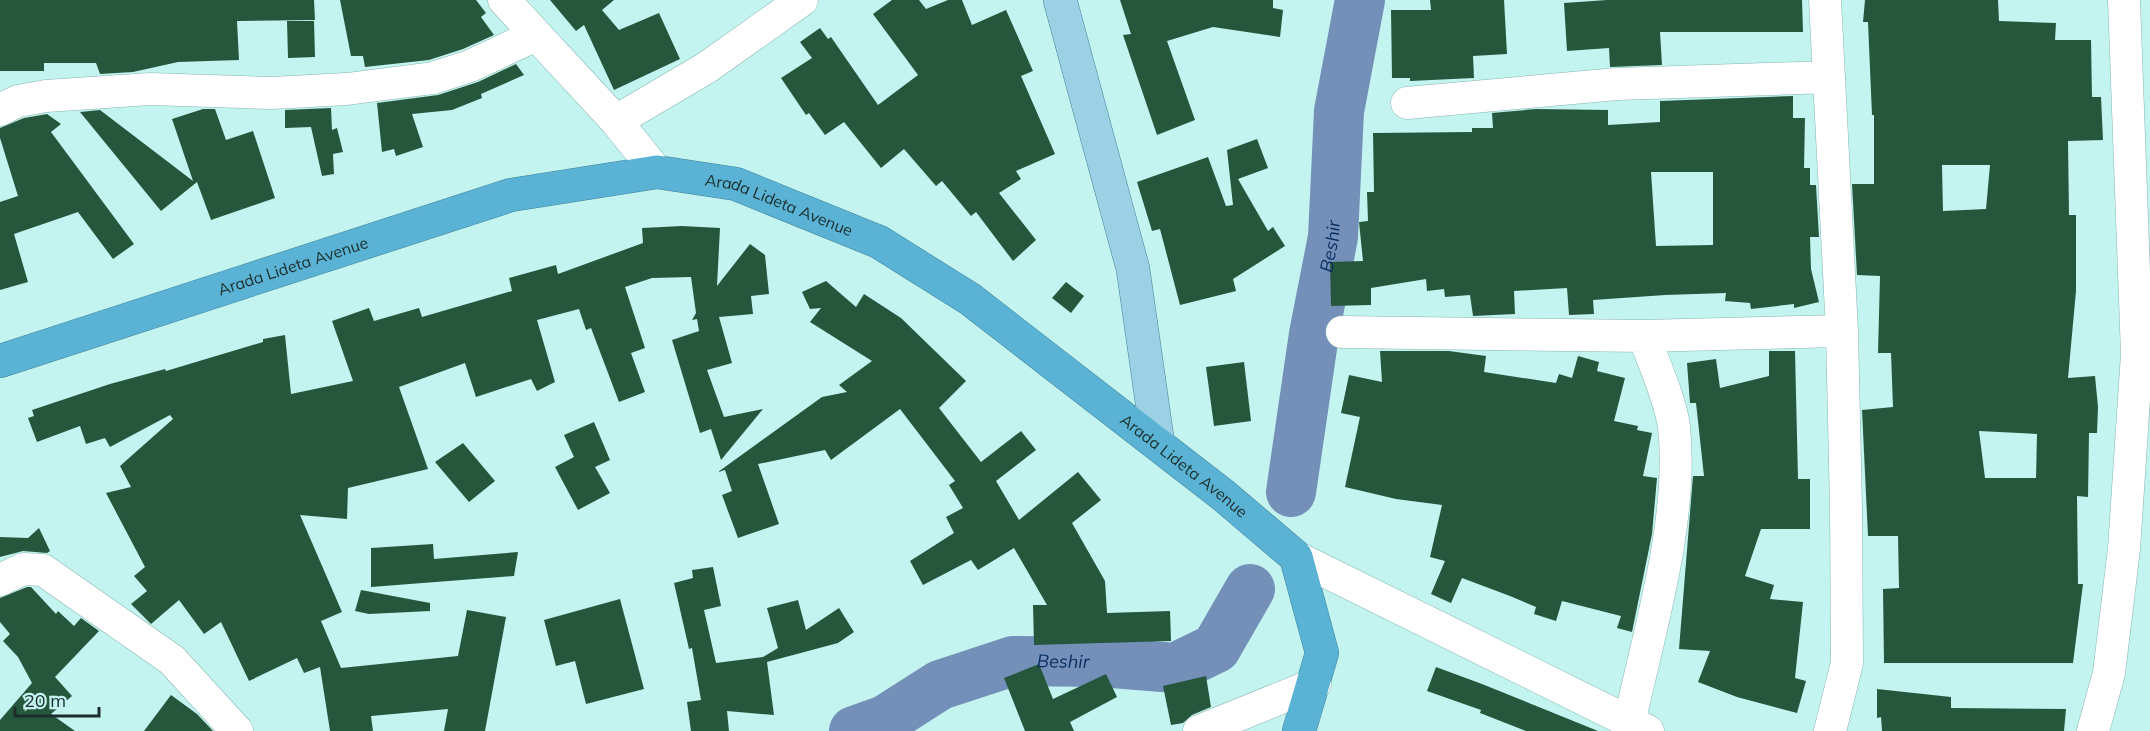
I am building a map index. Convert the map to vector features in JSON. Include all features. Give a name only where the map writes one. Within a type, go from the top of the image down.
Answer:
[{"type":"highway","name":"Arada Lideta Avenue","points":[[0,361],[512,195],[657,172],[736,184],[879,242],[970,299],[1223,495],[1296,557]]},
{"type":"highway","points":[[1296,557],[1322,653],[1315,684],[1299,731]]},
{"type":"main road","points":[[1060,0],[1133,269],[1158,444]]},
{"type":"street","points":[[504,0],[616,122],[657,172]]},
{"type":"street","points":[[616,122],[706,68],[802,0]]},
{"type":"street","points":[[1825,0],[1842,331],[1847,663],[1830,731]]},
{"type":"street","points":[[2093,731],[2109,674],[2124,549],[2137,354],[2124,0]]},
{"type":"street","points":[[0,110],[18,101],[46,96],[150,89],[272,93],[347,89],[433,78],[470,66],[536,35]]},
{"type":"street","points":[[1407,103],[1617,84],[1829,77]]},
{"type":"street","points":[[1342,332],[1644,336],[1842,331]]},
{"type":"street","points":[[1296,557],[1639,727],[1674,490],[1674,425],[1644,336]]},
{"type":"street","points":[[0,580],[23,569],[43,570],[172,660],[237,731]]},
{"type":"street","points":[[1199,731],[1315,684]]},
{"type":"building","points":[[0,0],[314,0],[315,20],[237,21],[239,60],[178,62],[133,72],[100,74],[96,63],[44,63],[44,71],[0,71]]},
{"type":"building","points":[[340,0],[476,0],[486,13],[481,17],[494,35],[463,49],[429,60],[365,67],[363,56],[351,56]]},
{"type":"building","points":[[550,0],[614,0],[602,10],[619,30],[659,13],[680,59],[614,90],[584,25],[576,31]]},
{"type":"building","points":[[892,0],[919,0],[926,9],[948,0],[962,0],[972,25],[1006,10],[1033,71],[1021,76],[1055,154],[1016,171],[1021,179],[999,193],[1036,240],[1013,261],[976,212],[971,216],[942,181],[936,186],[904,149],[881,168],[844,122],[825,135],[809,113],[806,115],[781,78],[812,58],[800,42],[820,28],[828,39],[831,37],[878,105],[918,75],[873,14]]},
{"type":"building","points":[[1120,0],[1273,0],[1273,8],[1283,10],[1280,37],[1213,27],[1167,41],[1195,120],[1157,135],[1123,35],[1131,34]]},
{"type":"building","points":[[1430,0],[1504,0],[1507,54],[1473,56],[1474,78],[1410,81],[1410,78],[1392,78],[1391,10],[1431,10]]},
{"type":"building","points":[[1607,0],[1802,0],[1803,32],[1660,32],[1662,65],[1610,67],[1609,48],[1567,51],[1564,3]]},
{"type":"building","points":[[1865,0],[1998,0],[1999,21],[2056,23],[2055,40],[2091,40],[2092,97],[2101,97],[2103,140],[2068,141],[2069,215],[2076,215],[2076,291],[2068,378],[2095,376],[2098,407],[2097,433],[2089,433],[2088,497],[2077,496],[2078,584],[2083,584],[2073,663],[1884,663],[1883,589],[1899,588],[1898,536],[1868,536],[1862,410],[1893,407],[1891,353],[1878,353],[1880,276],[1857,275],[1852,184],[1874,184],[1874,115],[1872,115],[1868,22],[1863,22]],"holes":[[[1942,165],[1990,165],[1986,209],[1943,211]],[[1979,431],[2037,434],[2036,478],[1985,478]]]},
{"type":"building","points":[[287,21],[314,21],[315,57],[288,58]]},
{"type":"building","points":[[516,64],[524,75],[481,94],[482,98],[452,110],[412,114],[423,147],[396,156],[394,149],[382,152],[377,103],[438,95],[478,82]]},
{"type":"building","points":[[1793,96],[1793,118],[1805,118],[1804,168],[1810,168],[1810,185],[1816,185],[1819,237],[1810,237],[1811,269],[1819,302],[1794,308],[1794,304],[1751,309],[1750,303],[1725,301],[1726,293],[1665,295],[1593,300],[1594,314],[1569,315],[1567,288],[1514,291],[1515,314],[1473,316],[1470,295],[1445,297],[1444,289],[1427,291],[1426,279],[1371,288],[1371,305],[1331,306],[1330,262],[1363,261],[1359,222],[1368,221],[1367,192],[1374,192],[1373,133],[1472,132],[1472,128],[1493,128],[1492,113],[1536,109],[1608,110],[1608,125],[1660,122],[1660,101]],"holes":[[[1651,172],[1713,172],[1713,245],[1656,246]]]},
{"type":"building","points":[[331,108],[332,130],[337,128],[343,152],[333,154],[334,174],[322,176],[311,127],[285,128],[285,110]]},
{"type":"building","points":[[203,109],[215,109],[226,140],[253,131],[275,198],[211,220],[197,182],[161,211],[80,112],[100,110],[193,181],[172,119]]},
{"type":"building","points":[[47,114],[61,124],[51,132],[134,244],[113,259],[78,212],[14,234],[28,282],[0,290],[0,202],[18,196],[0,138],[0,128],[24,118]]},
{"type":"building","points":[[1257,139],[1268,168],[1238,179],[1268,231],[1273,227],[1285,246],[1233,279],[1236,291],[1180,305],[1160,229],[1152,231],[1137,182],[1208,157],[1226,206],[1233,205],[1227,150]]},
{"type":"building","points":[[682,226],[720,228],[717,286],[750,244],[765,255],[769,294],[751,296],[753,314],[719,317],[732,363],[707,370],[724,417],[763,409],[721,460],[711,429],[700,433],[672,340],[699,331],[697,319],[692,320],[696,313],[691,277],[652,278],[625,287],[645,348],[631,353],[645,392],[619,402],[591,328],[586,330],[579,309],[537,320],[555,382],[537,391],[531,379],[476,397],[465,363],[399,387],[428,469],[348,488],[347,519],[300,515],[342,612],[321,621],[341,668],[458,656],[467,610],[506,617],[485,731],[444,731],[448,709],[371,716],[373,731],[330,731],[320,667],[304,673],[297,658],[249,681],[221,622],[204,634],[179,600],[151,624],[131,604],[147,591],[134,576],[145,567],[106,493],[131,487],[120,466],[173,419],[170,415],[110,447],[105,438],[86,444],[80,426],[37,442],[28,418],[34,416],[32,410],[110,384],[165,369],[166,371],[263,342],[263,339],[285,335],[291,394],[353,381],[332,321],[369,308],[374,321],[419,308],[422,317],[512,291],[509,278],[556,265],[558,274],[643,243],[642,228]]},
{"type":"building","points":[[826,281],[856,307],[864,294],[901,318],[966,381],[939,408],[981,462],[1021,431],[1036,450],[996,481],[1019,520],[1078,472],[1101,500],[1072,523],[1105,581],[1107,613],[1170,611],[1171,641],[1034,645],[1033,605],[1047,605],[1014,548],[978,570],[971,560],[923,585],[910,561],[954,533],[946,517],[963,508],[949,485],[955,481],[900,409],[831,460],[825,450],[758,464],[779,524],[738,538],[722,495],[732,491],[725,470],[718,472],[822,397],[847,392],[839,385],[872,361],[810,322],[821,308],[810,309],[802,292]]},
{"type":"building","points":[[1066,282],[1084,296],[1071,313],[1052,298]]},
{"type":"building","points":[[1380,351],[1449,351],[1486,356],[1484,372],[1556,383],[1559,374],[1572,378],[1578,356],[1599,362],[1597,371],[1625,378],[1614,421],[1638,426],[1637,430],[1652,433],[1643,476],[1657,478],[1652,534],[1632,632],[1617,628],[1621,616],[1562,601],[1556,621],[1534,614],[1536,607],[1462,578],[1451,603],[1431,594],[1445,561],[1430,557],[1442,505],[1396,499],[1345,487],[1360,417],[1341,413],[1349,375],[1382,382]]},
{"type":"building","points":[[1769,351],[1795,351],[1798,479],[1810,479],[1810,529],[1761,529],[1745,576],[1774,585],[1770,599],[1803,602],[1795,678],[1806,681],[1797,713],[1737,697],[1698,682],[1710,651],[1679,649],[1693,476],[1704,476],[1696,403],[1690,403],[1687,363],[1716,359],[1720,388],[1769,376]]},
{"type":"building","points":[[1244,362],[1251,421],[1214,426],[1206,367]]},
{"type":"building","points":[[594,422],[610,460],[595,467],[610,493],[578,510],[555,467],[574,457],[564,435]]},
{"type":"building","points":[[463,443],[495,481],[469,502],[435,462]]},
{"type":"building","points":[[39,528],[50,551],[47,553],[23,551],[0,557],[0,537],[28,538]]},
{"type":"building","points":[[433,544],[434,559],[518,552],[514,576],[371,587],[371,548]]},
{"type":"building","points":[[713,567],[721,606],[704,610],[716,663],[763,657],[778,648],[767,608],[798,600],[806,630],[839,608],[854,632],[838,643],[767,662],[774,715],[727,711],[729,731],[691,731],[687,702],[701,700],[692,648],[689,649],[674,583],[693,578],[692,570]]},
{"type":"building","points":[[31,587],[56,614],[58,611],[74,626],[81,618],[99,631],[55,677],[72,696],[51,714],[75,731],[0,731],[0,720],[32,683],[18,657],[3,641],[10,634],[0,622],[0,598]]},
{"type":"building","points":[[361,590],[430,603],[430,611],[369,614],[355,611]]},
{"type":"building","points":[[620,599],[644,689],[586,704],[575,661],[556,666],[544,620]]},
{"type":"building","points":[[1039,664],[1053,699],[1106,674],[1117,697],[1070,722],[1074,731],[1025,731],[1004,678]]},
{"type":"building","points":[[1436,667],[1598,731],[1526,731],[1480,713],[1481,710],[1427,691]]},
{"type":"building","points":[[1206,676],[1211,707],[1192,715],[1183,723],[1171,725],[1163,686]]},
{"type":"building","points":[[1877,689],[1951,697],[1951,708],[2066,709],[2064,731],[1882,731],[1881,717],[1877,718]]},
{"type":"building","points":[[171,695],[197,714],[213,731],[144,731]]},
{"type":"waterway","name":"Beshir","points":[[1291,492],[1314,334],[1333,237],[1339,111],[1360,0]]},
{"type":"waterway","name":"Beshir","points":[[854,731],[885,720],[940,685],[1013,661],[1100,662],[1175,668],[1216,648],[1250,589]]}]
